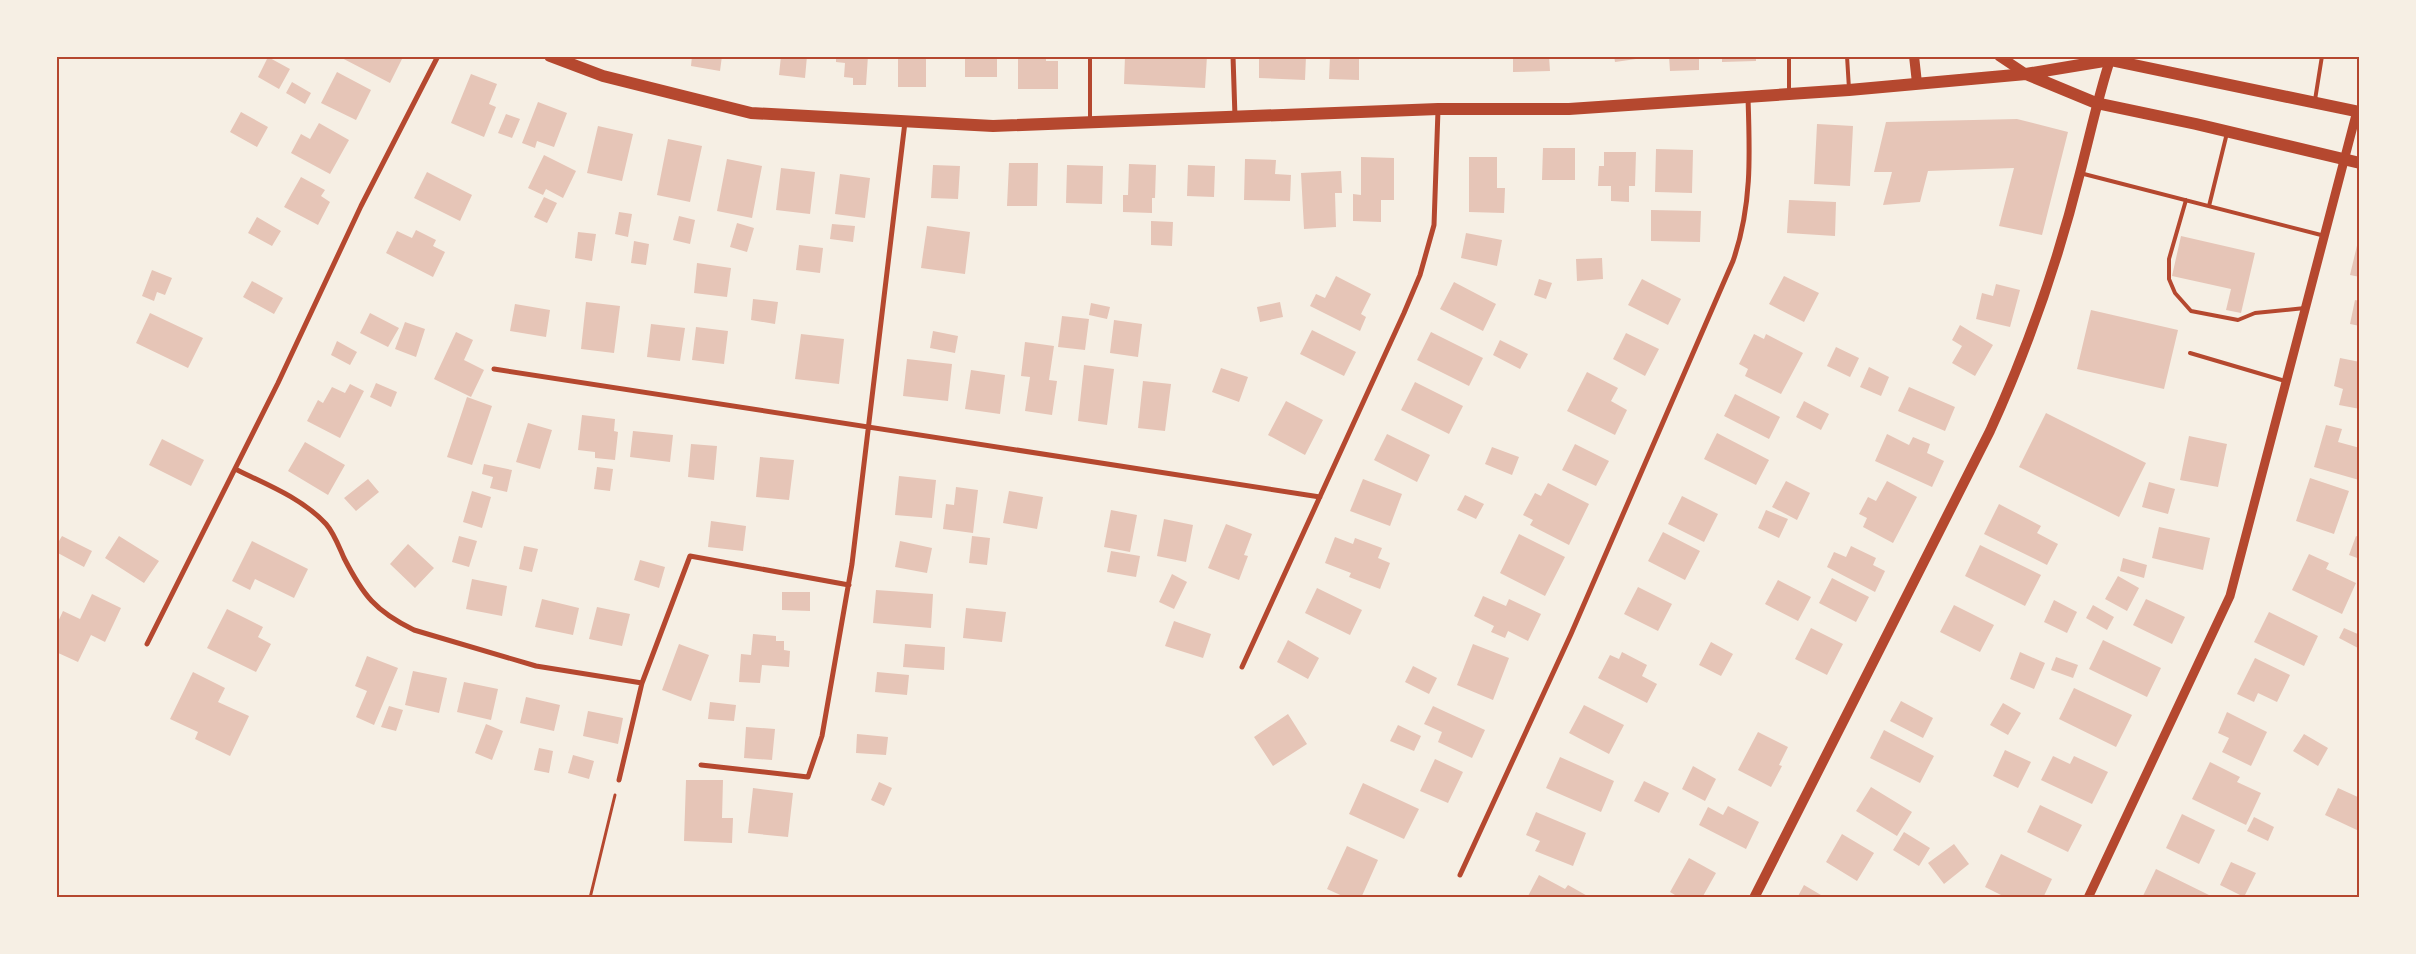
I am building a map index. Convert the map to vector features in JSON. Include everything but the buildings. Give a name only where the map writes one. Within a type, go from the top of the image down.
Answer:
[{"type":"main road","points":[[550,56],[603,76],[751,113],[993,126],[1438,109],[1569,109],[1849,90],[2026,74],[2108,58],[2358,112]]},
{"type":"main road","points":[[1914,56],[1918,83]]},
{"type":"main road","points":[[1999,56],[2026,74],[2096,103],[2360,163]]},
{"type":"main road","points":[[1754,898],[2005,398],[2039,313],[2080,173],[2108,58]]},
{"type":"street","points":[[147,644],[278,383],[362,206],[438,56]]},
{"type":"street","points":[[1233,56],[1235,117]]},
{"type":"street","points":[[1460,875],[1575,625],[1733,261],[1746,218],[1750,166],[1748,97]]},
{"type":"street","points":[[1242,667],[1404,314],[1429,249],[1434,225],[1438,109]]},
{"type":"street","points":[[2088,898],[2230,596],[2358,112]]},
{"type":"street","points":[[701,765],[808,777],[822,736],[849,584],[905,122]]},
{"type":"street","points":[[494,369],[1320,497]]},
{"type":"street","points":[[235,469],[288,495],[310,510],[327,525],[365,596],[398,622],[414,630],[536,666],[642,683]]},
{"type":"street","points":[[619,780],[642,683],[690,556],[849,584]]},
{"type":"lane","points":[[1090,56],[1090,123]]},
{"type":"lane","points":[[1789,94],[1790,56]]},
{"type":"lane","points":[[1846,56],[1849,90]]},
{"type":"lane","points":[[2314,102],[2322,56]]},
{"type":"lane","points":[[2208,206],[2227,132]]},
{"type":"lane","points":[[2080,173],[2325,236]]},
{"type":"lane","points":[[2186,200],[2169,259],[2168,279],[2175,293],[2191,311],[2238,320],[2256,313],[2306,307]]},
{"type":"lane","points":[[2190,353],[2287,382]]},
{"type":"path","points":[[590,898],[619,780]]}]
